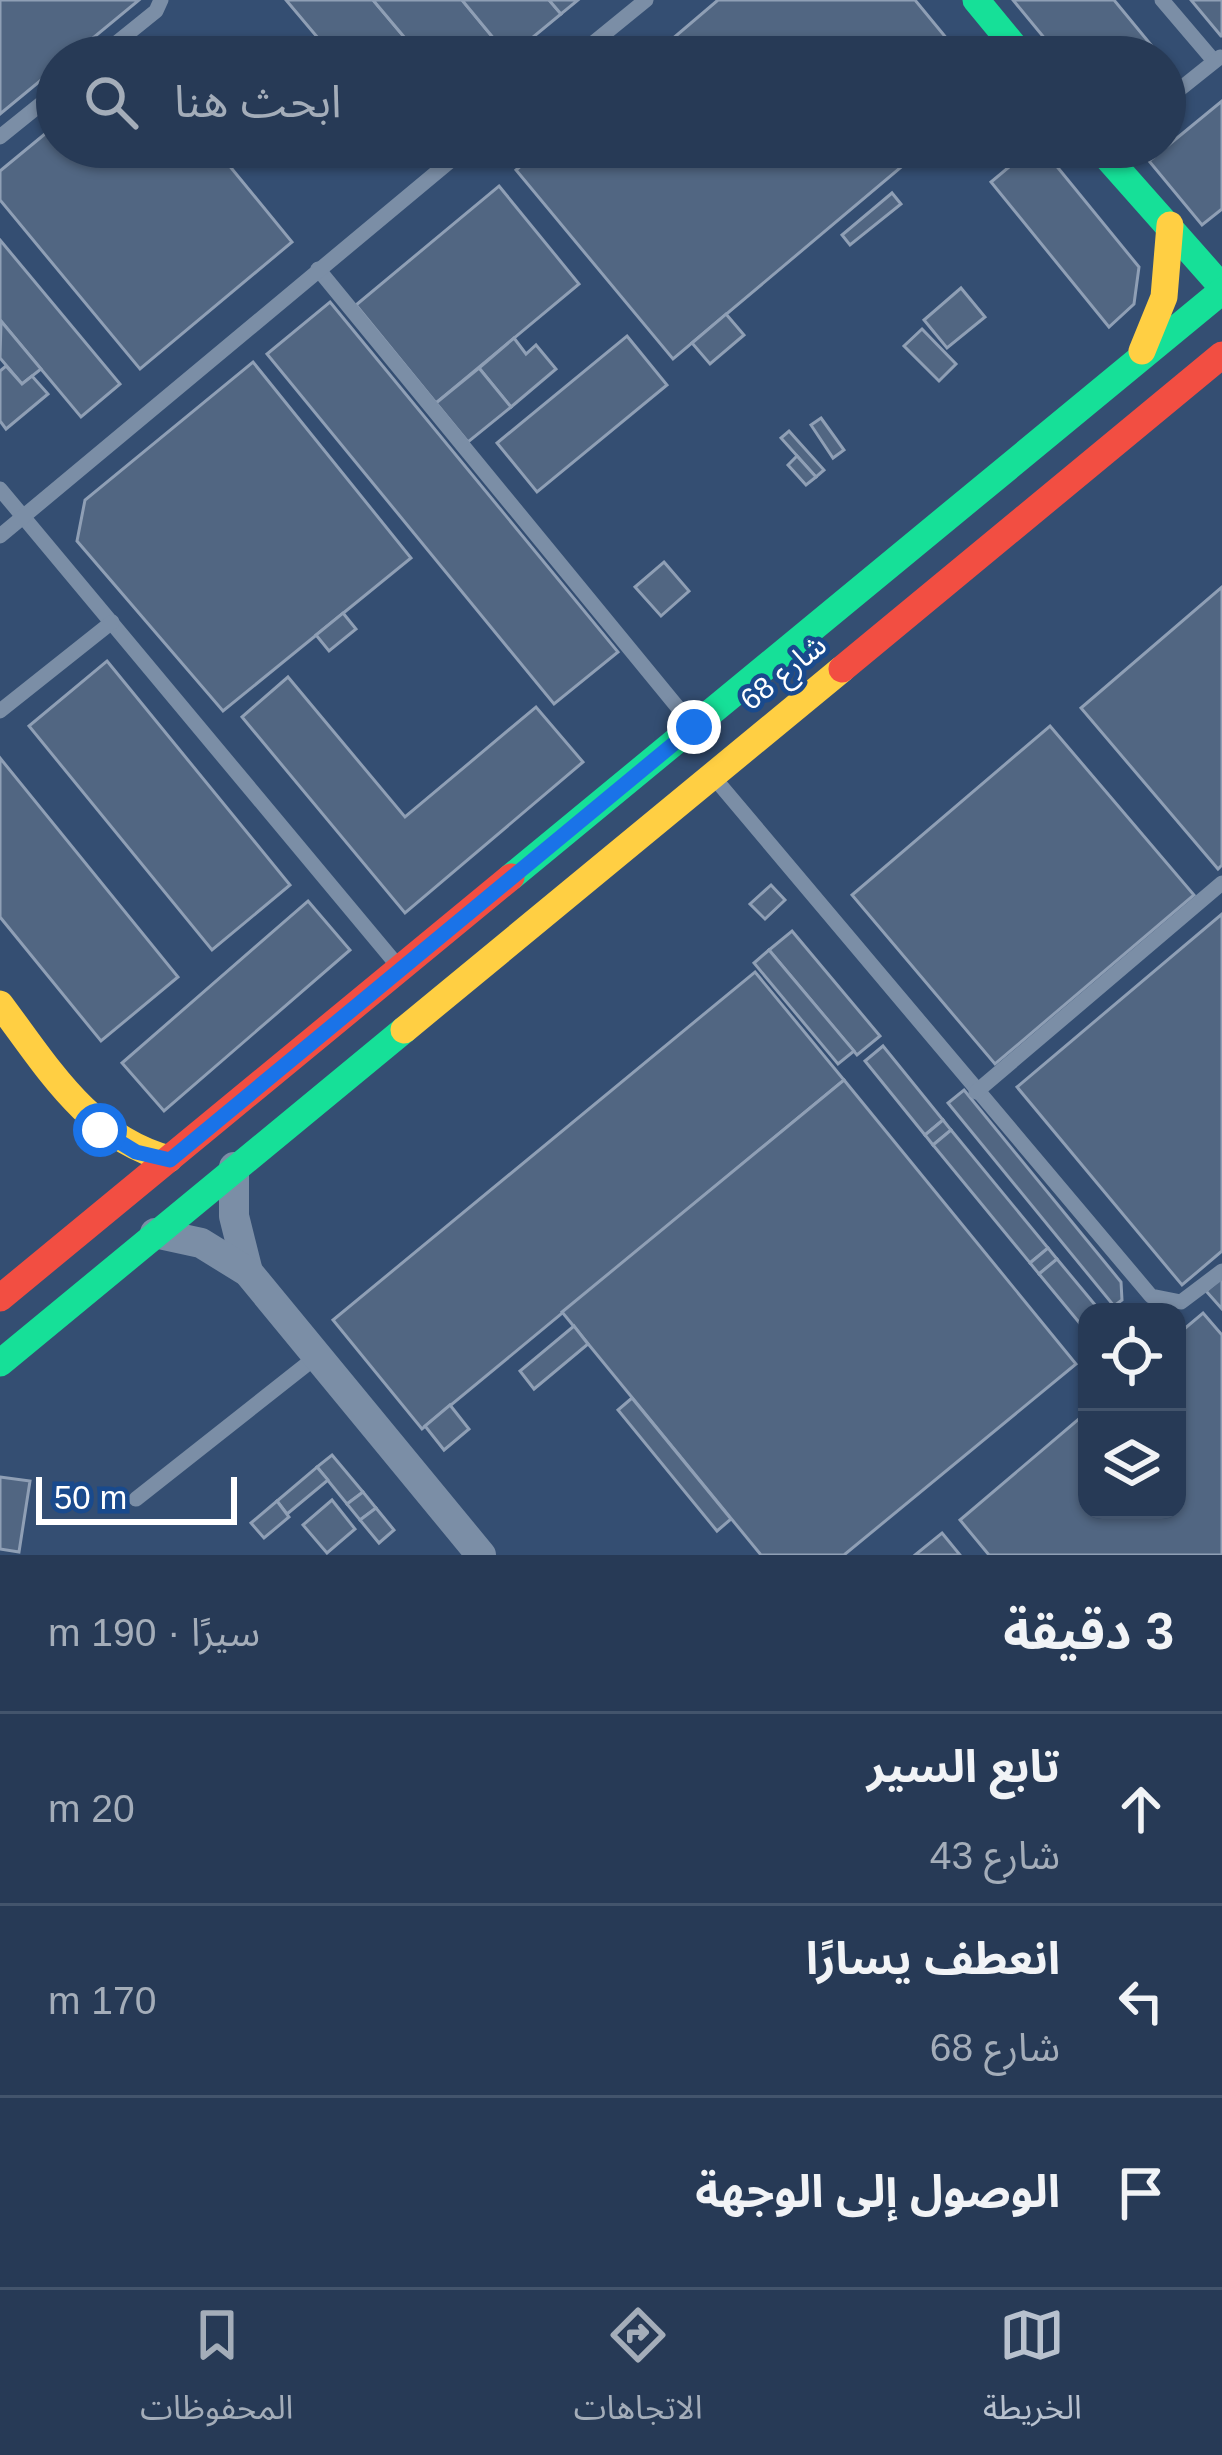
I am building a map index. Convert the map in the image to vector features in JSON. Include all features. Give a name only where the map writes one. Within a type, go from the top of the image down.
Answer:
[{"type":"street","points":[[976,0],[1006,36]]},
{"type":"street","points":[[1120,168],[1222,289]]},
{"type":"street","points":[[1170,225],[1213,233]]},
{"type":"street","points":[[1137,361],[1164,297],[1170,225]]},
{"type":"street","name":"شارع 68","points":[[0,1298],[1222,289]]},
{"type":"street","name":"شارع 68","points":[[0,1363],[1222,355]]},
{"type":"street","points":[[1167,402],[1222,387]]},
{"type":"street","points":[[0,1004],[100,1130],[136,1152],[170,1160]]},
{"type":"street","points":[[100,1130],[111,1167],[111,1207]]},
{"type":"street","points":[[234,1167],[234,1216],[248,1271]]},
{"type":"street","points":[[155,1233],[201,1243],[248,1271],[481,1555]]},
{"type":"lane","points":[[125,36],[156,11],[161,0]]},
{"type":"lane","points":[[602,36],[646,0]]},
{"type":"lane","points":[[1162,0],[1218,58],[1186,83]]},
{"type":"lane","points":[[0,137],[36,108]]},
{"type":"lane","points":[[0,536],[441,168]]},
{"type":"lane","points":[[318,269],[694,727]]},
{"type":"lane","points":[[0,488],[400,968]]},
{"type":"lane","points":[[0,711],[112,622]]},
{"type":"lane","points":[[710,774],[1150,1296],[1181,1302],[1222,1271]]},
{"type":"lane","points":[[976,1092],[1222,883]]},
{"type":"lane","points":[[136,1499],[316,1358]]},
{"type":"building","points":[[0,0],[139,0],[95,36],[36,36],[36,84],[0,114]]},
{"type":"building","points":[[286,0],[373,0],[403,36],[316,36]]},
{"type":"building","points":[[373,0],[462,0],[492,36],[403,36]]},
{"type":"building","points":[[462,0],[549,0],[561,14],[534,36],[492,36]]},
{"type":"building","points":[[549,0],[578,0],[561,14]]},
{"type":"building","points":[[718,0],[915,0],[945,36],[676,36]]},
{"type":"building","points":[[1013,0],[1114,0],[1144,36],[1043,36]]},
{"type":"building","points":[[1191,0],[1222,0],[1222,36],[1221,36]]},
{"type":"building","points":[[1222,101],[1222,209],[1202,225],[1155,168],[1186,168],[1186,131]]},
{"type":"building","points":[[36,141],[36,168],[231,168],[292,242],[140,369],[0,200],[0,171]]},
{"type":"building","points":[[518,168],[900,168],[673,359]]},
{"type":"building","points":[[1008,168],[1058,168],[1139,267],[1134,304],[1109,327],[991,182]]},
{"type":"building","points":[[499,186],[579,284],[436,403],[356,305]]},
{"type":"building","points":[[892,193],[901,204],[850,245],[842,235]]},
{"type":"building","points":[[0,240],[120,384],[81,417],[0,320]]},
{"type":"building","points":[[961,288],[985,317],[947,348],[924,320]]},
{"type":"building","points":[[330,302],[618,652],[554,704],[267,354]]},
{"type":"building","points":[[726,314],[744,335],[710,364],[692,343]]},
{"type":"building","points":[[1,321],[41,369],[22,384],[0,358]]},
{"type":"building","points":[[922,329],[956,364],[939,381],[904,346]]},
{"type":"building","points":[[627,336],[667,385],[537,492],[497,443]]},
{"type":"building","points":[[514,338],[526,354],[536,345],[556,369],[511,407],[479,368]]},
{"type":"building","points":[[253,362],[411,558],[223,711],[77,541],[85,500]]},
{"type":"building","points":[[6,366],[22,384],[32,376],[48,394],[6,429],[0,421],[0,371]]},
{"type":"building","points":[[479,368],[511,407],[468,442],[436,403]]},
{"type":"building","points":[[821,418],[844,450],[833,458],[811,425]]},
{"type":"building","points":[[789,431],[824,470],[816,477],[781,438]]},
{"type":"building","points":[[797,456],[816,477],[806,485],[788,465]]},
{"type":"building","points":[[664,562],[689,591],[661,616],[635,587]]},
{"type":"building","points":[[1222,587],[1222,865],[1218,869],[1081,708]]},
{"type":"building","points":[[343,613],[356,629],[329,651],[316,635]]},
{"type":"building","points":[[107,661],[290,885],[212,950],[29,726]]},
{"type":"building","points":[[288,677],[405,817],[536,707],[583,762],[405,913],[242,717]]},
{"type":"building","points":[[1050,726],[1194,895],[995,1064],[852,895]]},
{"type":"building","points":[[0,758],[178,977],[101,1041],[0,917]]},
{"type":"building","points":[[771,885],[785,900],[765,919],[750,904]]},
{"type":"building","points":[[308,901],[350,950],[164,1111],[122,1063]]},
{"type":"building","points":[[1222,914],[1222,1251],[1182,1285],[1017,1087]]},
{"type":"building","points":[[792,931],[880,1036],[857,1055],[769,950]]},
{"type":"building","points":[[769,950],[854,1051],[838,1064],[754,963]]},
{"type":"building","points":[[755,972],[844,1080],[422,1429],[333,1320]]},
{"type":"building","points":[[883,1046],[943,1120],[925,1135],[865,1061]]},
{"type":"building","points":[[844,1080],[1076,1364],[844,1555],[761,1555],[562,1312]]},
{"type":"building","points":[[964,1090],[1121,1282],[1122,1300],[1112,1303],[948,1103]]},
{"type":"building","points":[[943,1120],[951,1130],[933,1145],[925,1135]]},
{"type":"building","points":[[951,1130],[1048,1248],[1030,1263],[933,1145]]},
{"type":"building","points":[[1048,1248],[1057,1259],[1039,1274],[1030,1263]]},
{"type":"building","points":[[1057,1259],[1094,1303],[1078,1303],[1078,1321],[1039,1274]]},
{"type":"building","points":[[1222,1277],[1222,1309],[1206,1291]]},
{"type":"building","points":[[1203,1313],[1222,1335],[1222,1555],[989,1555],[960,1520],[1078,1420],[1078,1519],[1186,1519],[1186,1327]]},
{"type":"building","points":[[574,1326],[588,1344],[534,1389],[520,1371]]},
{"type":"building","points":[[632,1398],[731,1519],[717,1531],[618,1410]]},
{"type":"building","points":[[450,1405],[469,1429],[444,1450],[425,1426]]},
{"type":"building","points":[[332,1455],[363,1492],[347,1504],[317,1467]]},
{"type":"building","points":[[317,1467],[328,1480],[287,1514],[277,1501]]},
{"type":"building","points":[[0,1477],[30,1481],[19,1552],[0,1549]]},
{"type":"building","points":[[363,1492],[376,1508],[360,1520],[347,1504]]},
{"type":"building","points":[[332,1500],[355,1529],[327,1553],[303,1525]]},
{"type":"building","points":[[277,1501],[289,1517],[264,1538],[251,1523]]},
{"type":"building","points":[[376,1508],[394,1530],[379,1543],[360,1520]]},
{"type":"building","points":[[942,1533],[960,1555],[915,1555]]},
{"type":"traffic: fast","points":[[976,0],[1006,36]]},
{"type":"traffic: fast","points":[[1117,168],[1222,287]]},
{"type":"traffic: fast","points":[[511,877],[1222,291]]},
{"type":"traffic: fast","points":[[0,1363],[404,1030]]},
{"type":"traffic: slow","points":[[1142,351],[1164,297],[1170,225]]},
{"type":"traffic: slow","points":[[404,1030],[842,669]]},
{"type":"traffic: slow","points":[[0,1004],[53,1075],[93,1117],[140,1149],[169,1159]]},
{"type":"traffic: jam","points":[[842,669],[1222,355]]},
{"type":"traffic: jam","points":[[0,1298],[511,877]]},
{"type":"route","points":[[100,1130],[136,1152],[170,1160],[694,727]]}]
